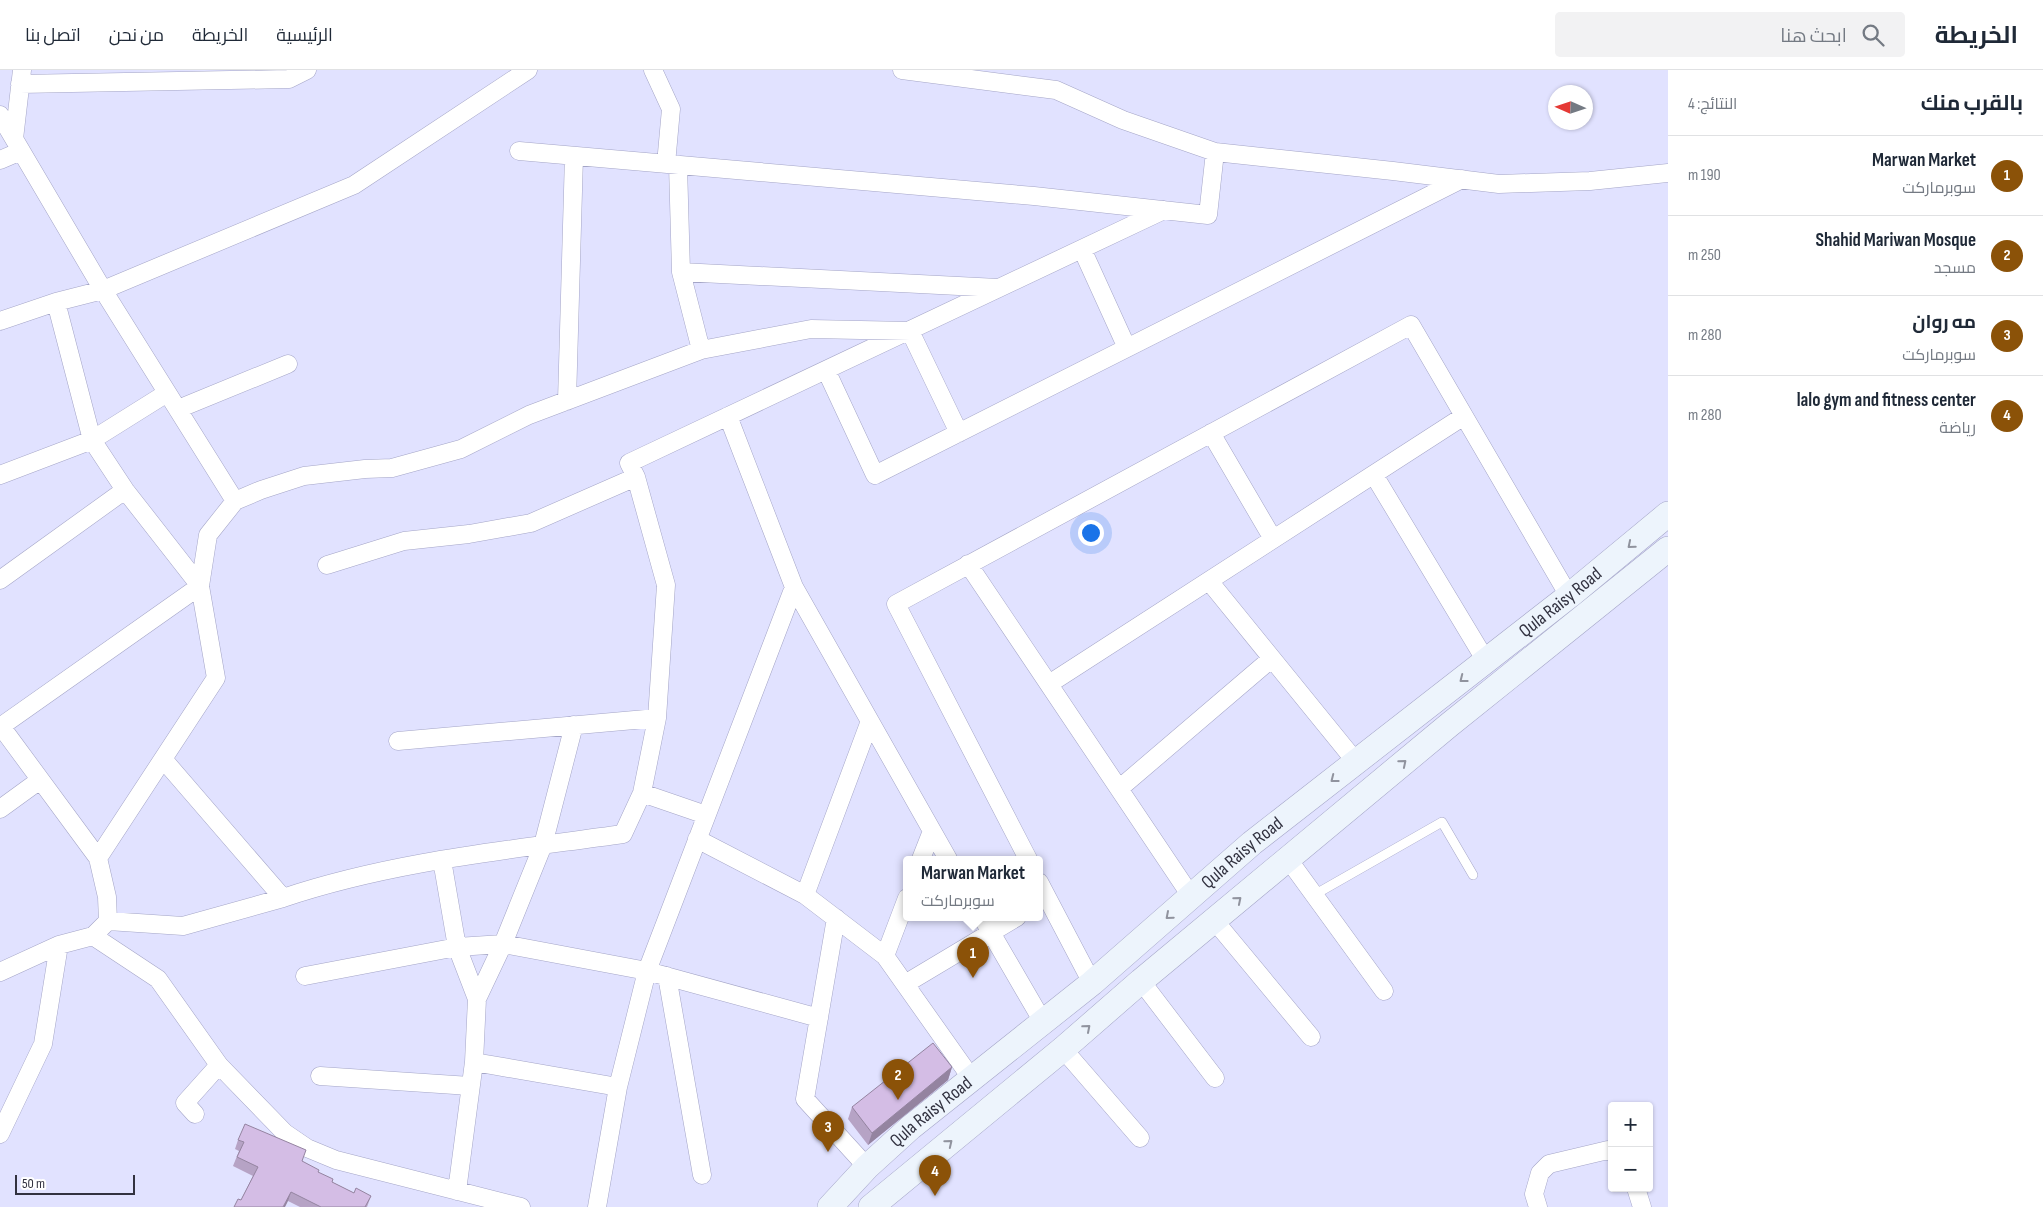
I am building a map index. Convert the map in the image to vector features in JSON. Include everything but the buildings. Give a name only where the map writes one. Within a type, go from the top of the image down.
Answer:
[{"type":"main road","name":"Qula Raisy Road","points":[[830,1207],[867,1166],[911,1127],[1092,983],[1252,843],[1570,596],[1668,514]]},
{"type":"main road","name":"Qula Raisy Road","points":[[871,1207],[1063,1049],[1140,981],[1448,725],[1668,549]]},
{"type":"main road","points":[[1432,703],[1448,725]]},
{"type":"street","points":[[0,160],[18,145],[21,77],[216,75],[289,79],[307,70]]},
{"type":"street","points":[[0,321],[56,302],[103,290],[354,185],[528,70]]},
{"type":"street","points":[[653,70],[672,109],[672,164],[681,272],[700,350]]},
{"type":"street","points":[[902,70],[1056,90],[1123,120],[1215,152],[1500,184],[1590,181],[1668,173]]},
{"type":"street","points":[[0,115],[103,290],[235,501]]},
{"type":"street","points":[[519,150],[1034,196],[1208,215],[1215,152]]},
{"type":"street","points":[[568,401],[574,156]]},
{"type":"street","points":[[826,370],[875,475],[1462,179]]},
{"type":"street","points":[[108,921],[183,926],[337,882],[442,860],[623,834],[642,793],[656,718],[666,585],[636,477],[629,463],[1164,210]]},
{"type":"street","points":[[1082,249],[1127,348]]},
{"type":"street","points":[[681,272],[1000,288]]},
{"type":"street","points":[[56,302],[92,440],[125,490],[200,586]]},
{"type":"street","points":[[1026,856],[896,604],[1411,325],[1570,596]]},
{"type":"street","points":[[98,858],[216,678],[200,586],[208,535],[235,501],[304,476],[392,468],[461,449],[530,415],[700,350],[811,329],[910,331]]},
{"type":"street","points":[[910,331],[959,433]]},
{"type":"street","points":[[178,409],[288,364]]},
{"type":"street","points":[[0,475],[92,440],[167,393]]},
{"type":"street","points":[[728,416],[794,586],[946,856]]},
{"type":"street","points":[[1048,684],[1464,416]]},
{"type":"street","points":[[1211,433],[1273,539]]},
{"type":"street","points":[[1374,475],[1486,661]]},
{"type":"street","points":[[327,565],[404,541],[469,534],[531,523],[636,477]]},
{"type":"street","points":[[0,580],[125,490]]},
{"type":"street","points":[[968,564],[1191,896]]},
{"type":"street","points":[[1209,581],[1356,762]]},
{"type":"street","points":[[0,972],[60,945],[93,936],[108,921],[107,897],[98,858],[0,726],[200,586]]},
{"type":"street","points":[[597,1207],[618,1087],[647,971],[794,586]]},
{"type":"street","points":[[1120,788],[1271,659]]},
{"type":"street","points":[[398,741],[656,718]]},
{"type":"street","points":[[805,895],[870,721]]},
{"type":"street","points":[[457,1192],[474,1062],[477,999],[503,944],[543,845],[574,725]]},
{"type":"street","points":[[163,759],[284,898]]},
{"type":"street","points":[[0,809],[40,780]]},
{"type":"street","points":[[642,793],[706,815]]},
{"type":"street","points":[[922,856],[932,832]]},
{"type":"street","points":[[697,839],[805,895],[885,956],[972,1079]]},
{"type":"street","points":[[1288,859],[1384,990]]},
{"type":"street","points":[[442,860],[457,947],[477,999]]},
{"type":"street","points":[[1043,901],[1092,983]]},
{"type":"street","points":[[885,956],[903,909]]},
{"type":"street","points":[[836,918],[805,1100],[867,1166]]},
{"type":"street","points":[[1214,920],[1311,1037]]},
{"type":"street","points":[[984,921],[1043,1022]]},
{"type":"street","points":[[905,984],[1010,921]]},
{"type":"street","points":[[93,936],[158,979],[220,1065],[273,1122],[307,1148],[336,1160],[457,1192],[485,1203],[521,1207]]},
{"type":"street","points":[[305,976],[457,947],[503,944],[647,971],[819,1018]]},
{"type":"street","points":[[0,1134],[43,1044],[60,945]]},
{"type":"street","points":[[667,976],[702,1175]]},
{"type":"street","points":[[1140,981],[1215,1078]]},
{"type":"street","points":[[1063,1049],[1140,1138]]},
{"type":"street","points":[[474,1062],[618,1087]]},
{"type":"street","points":[[195,1114],[185,1104],[220,1065]]},
{"type":"street","points":[[320,1076],[470,1086]]},
{"type":"street","points":[[1538,1207],[1534,1194],[1540,1173],[1548,1164],[1608,1150]]},
{"type":"street","points":[[1637,1192],[1642,1207]]},
{"type":"lane","points":[[1314,895],[1442,822],[1472,876]]},
{"type":"place","name":"Marwan Market","points":[[973,978]]},
{"type":"place","name":"Shahid Mariwan Mosque","points":[[898,1100]]},
{"type":"place","name":"مه روان","points":[[828,1152]]},
{"type":"place","name":"lalo gym and fitness center","points":[[935,1196]]}]
